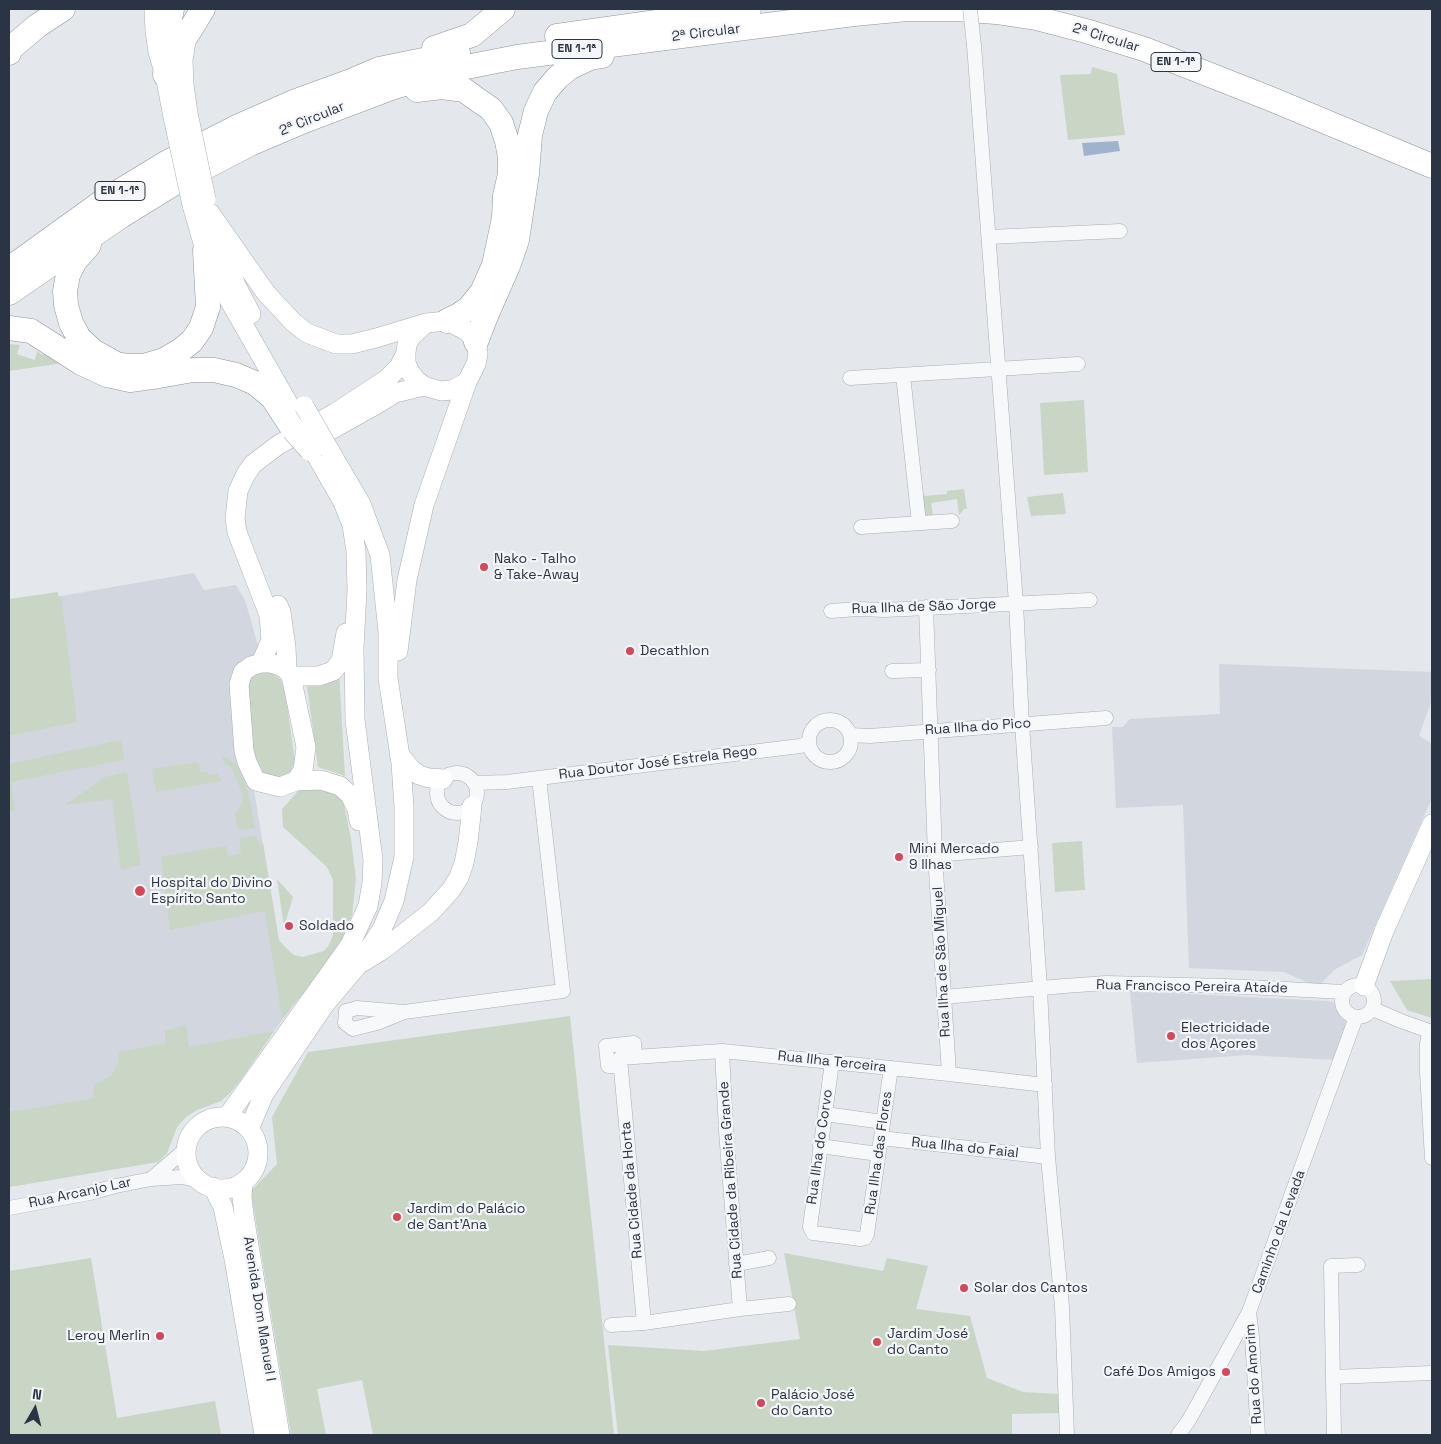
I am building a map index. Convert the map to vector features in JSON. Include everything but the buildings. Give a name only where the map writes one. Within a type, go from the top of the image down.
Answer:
[{"type":"highway","points":[[9,53],[37,26],[63,9]]},
{"type":"highway","points":[[165,75],[169,23],[172,9]]},
{"type":"highway","points":[[187,35],[202,9]]},
{"type":"highway","points":[[379,69],[472,35],[503,9]]},
{"type":"highway","name":"2ª Circular","points":[[9,269],[102,202],[166,163],[239,126],[296,101],[379,69],[513,42],[748,9]]},
{"type":"highway","name":"2ª Circular","points":[[9,293],[121,216],[173,184],[250,144],[391,88],[446,71],[518,57],[820,17],[907,9],[956,9],[996,12],[1036,18],[1086,31],[1144,49],[1432,166]]},
{"type":"highway","name":"2ª Circular","points":[[1062,9],[1131,28],[1432,150]]},
{"type":"highway","points":[[476,342],[518,240],[530,135],[536,111],[545,92],[556,78],[569,68],[590,58],[765,31],[786,23]]},
{"type":"highway","points":[[340,108],[424,88],[442,87],[464,90],[491,109],[501,123],[508,149],[510,174],[505,196],[501,236],[494,264],[482,292],[469,308],[459,315],[436,322]]},
{"type":"highway","points":[[121,216],[90,244],[75,261],[68,275],[65,291],[66,305],[71,324],[79,338],[93,351],[116,364],[144,366],[164,360],[192,341],[200,328],[208,307],[205,250]]},
{"type":"highway","points":[[9,328],[31,331],[81,363],[107,375],[130,380],[193,370],[214,370],[236,375],[255,383],[297,416],[317,451]]},
{"type":"main road","points":[[154,9],[158,52],[180,115],[203,206],[236,285],[271,351],[297,416]]},
{"type":"main road","points":[[180,115],[184,85],[183,60],[187,35]]},
{"type":"main road","points":[[203,206],[266,293],[293,322],[307,333],[336,344],[352,344],[436,322],[467,331],[476,342],[478,354],[476,364],[467,382],[424,505],[407,580],[398,647],[394,717]]},
{"type":"main road","points":[[203,206],[205,250],[224,291],[297,416]]},
{"type":"main road","points":[[436,322],[412,336],[407,344],[406,363],[410,372],[424,386],[441,391],[452,390],[467,382]]},
{"type":"main road","points":[[260,663],[271,640],[269,615],[237,532],[235,518],[238,491],[246,474],[254,464],[278,445],[336,413],[387,379],[400,367],[406,353]]},
{"type":"main road","points":[[296,781],[303,770],[306,747],[289,674],[281,612],[249,530],[248,504],[250,495],[262,473],[285,456],[394,393],[424,386]]},
{"type":"main road","points":[[249,1129],[264,1094],[325,1004],[358,965],[382,929],[394,901],[404,858],[404,807],[399,754],[388,678],[388,632],[380,555],[361,504],[317,451]]},
{"type":"main road","points":[[227,1117],[350,944],[368,906],[372,884],[373,860],[355,720],[356,551],[352,525],[343,502],[317,451]]},
{"type":"main road","points":[[357,590],[350,596],[347,627],[340,661],[333,671],[319,676],[289,674],[280,666],[260,663],[251,666],[243,672],[239,684],[241,734],[247,762],[256,781],[280,787],[296,781],[321,780],[340,786],[350,795],[357,809],[360,826],[365,872],[365,894],[368,906]]},
{"type":"main road","points":[[399,754],[419,774],[429,778],[443,779]]},
{"type":"main road","points":[[358,965],[384,949],[430,912],[451,890],[459,877],[464,863],[474,802]]},
{"type":"main road","points":[[1364,986],[1384,931],[1432,824]]},
{"type":"main road","points":[[216,1117],[227,1117],[236,1119],[249,1129],[256,1139],[258,1151],[252,1174],[243,1182],[229,1188],[207,1184],[192,1172],[187,1161],[186,1149],[189,1138],[196,1128],[205,1121],[216,1117]]},
{"type":"main road","name":"Avenida Dom Manuel I","points":[[243,1182],[244,1215],[280,1435]]},
{"type":"main road","name":"Avenida Dom Manuel I","points":[[207,1184],[223,1207],[264,1435]]},
{"type":"street","points":[[970,9],[1016,603],[1022,724],[1040,988],[1048,1157],[1062,1308],[1067,1435]]},
{"type":"street","points":[[989,237],[1120,231]]},
{"type":"street","points":[[850,378],[1078,364]]},
{"type":"street","points":[[903,375],[919,523]]},
{"type":"street","points":[[861,527],[952,521]]},
{"type":"street","name":"Rua Ilha de São Jorge","points":[[831,612],[858,609],[885,610],[1090,600]]},
{"type":"street","name":"Rua Ilha de São Miguel","points":[[926,607],[936,854],[949,1074]]},
{"type":"street","points":[[892,671],[929,670]]},
{"type":"street","name":"Rua Ilha do Pico","points":[[850,736],[1106,718]]},
{"type":"street","points":[[822,721],[838,722],[846,727],[850,736],[849,749],[840,759],[834,761],[820,759],[815,755],[809,743],[809,736],[812,730],[822,721]]},
{"type":"street","name":"Rua Doutor José Estrela Rego","points":[[474,784],[540,778],[800,746],[809,743]]},
{"type":"street","points":[[463,774],[470,778],[474,784],[477,791],[474,802],[466,811],[459,813],[451,812],[443,808],[438,802],[438,785],[449,775],[463,774]]},
{"type":"street","points":[[404,1012],[563,991],[540,778]]},
{"type":"street","name":"Rua Doutor José Estrela Rego","points":[[474,802],[492,788],[507,782]]},
{"type":"street","points":[[936,854],[1031,847]]},
{"type":"street","name":"Rua Francisco Pereira Ataíde","points":[[944,997],[1106,983],[1226,986],[1345,992]]},
{"type":"street","points":[[1351,986],[1364,986],[1374,995],[1373,1009],[1366,1016],[1356,1017],[1348,1013],[1343,1005],[1343,996],[1351,986]]},
{"type":"street","points":[[1373,1009],[1401,1022],[1431,1031],[1427,1044],[1427,1072],[1432,1158]]},
{"type":"street","name":"Caminho da Levada","points":[[1178,1435],[1249,1312],[1356,1017]]},
{"type":"street","name":"Rua Ilha Terceira","points":[[620,1062],[635,1057],[722,1051],[1045,1085]]},
{"type":"street","name":"Rua Cidade da Ribeira Grande","points":[[722,1051],[726,1131],[740,1309]]},
{"type":"street","name":"Rua Cidade da Horta","points":[[620,1062],[644,1323]]},
{"type":"street","name":"Rua Ilha do Corvo","points":[[832,1062],[810,1227],[813,1232],[865,1238]]},
{"type":"street","name":"Rua Ilha das Flores","points":[[865,1238],[891,1068]]},
{"type":"street","points":[[825,1114],[883,1122]]},
{"type":"street","name":"Rua Ilha do Faial","points":[[881,1138],[1048,1157]]},
{"type":"street","points":[[820,1146],[878,1154]]},
{"type":"street","points":[[151,1178],[186,1149]]},
{"type":"street","name":"Rua Arcanjo Lar","points":[[9,1208],[90,1193],[151,1178],[182,1177],[207,1184]]},
{"type":"street","points":[[736,1264],[769,1258]]},
{"type":"street","points":[[1334,1435],[1331,1266],[1358,1265]]},
{"type":"street","points":[[611,1325],[644,1323],[789,1304]]},
{"type":"street","name":"Rua do Amorim","points":[[1249,1312],[1258,1435]]},
{"type":"street","points":[[1333,1377],[1432,1373]]},
{"type":"shaded area","name":"Hospital do Divino Espírito Santo","points":[[194,573],[204,590],[236,585],[245,600],[260,653],[239,668],[254,790],[290,1010],[231,1092],[221,1101],[186,1116],[177,1127],[167,1153],[158,1162],[9,1187],[9,605]]},
{"type":"shaded area","points":[[1219,664],[1432,672],[1432,699],[1419,736],[1432,744],[1432,798],[1362,955],[1334,970],[1318,987],[1284,972],[1189,968],[1183,805],[1116,808],[1112,727],[1123,727],[1130,719],[1220,714]]},
{"type":"shaded area","name":"Electricidade dos Açores","points":[[1130,991],[1327,1001],[1332,1002],[1343,1014],[1346,1028],[1335,1060],[1247,1055],[1137,1063]]},
{"type":"green space","points":[[1092,67],[1117,74],[1125,135],[1068,140],[1060,75],[1091,74]]},
{"type":"green space","points":[[9,344],[20,345],[17,354],[35,360],[37,351],[42,355],[46,351],[63,363],[9,371]]},
{"type":"green space","points":[[1084,400],[1088,472],[1044,475],[1040,403]]},
{"type":"green space","points":[[964,489],[967,509],[964,509],[959,515],[957,499],[931,503],[933,516],[926,516],[921,511],[919,498],[924,493],[924,496],[947,494],[947,491]]},
{"type":"green space","points":[[1063,493],[1066,514],[1031,516],[1027,497]]},
{"type":"green space","points":[[58,592],[58,596],[61,596],[77,722],[9,736],[9,599]]},
{"type":"green space","points":[[339,671],[345,776],[318,767],[307,686],[319,684]]},
{"type":"green space","points":[[260,673],[271,673],[276,676],[281,680],[285,690],[295,762],[290,772],[280,778],[264,775],[255,761],[245,695],[250,679]]},
{"type":"green space","points":[[121,740],[124,760],[11,782],[15,810],[9,811],[9,764]]},
{"type":"green space","points":[[222,757],[236,764],[248,792],[255,828],[238,830],[235,814],[239,810],[244,797],[232,769],[224,763]]},
{"type":"green space","points":[[198,762],[201,772],[206,771],[210,775],[217,774],[222,781],[156,792],[152,769]]},
{"type":"green space","points":[[127,772],[141,865],[121,870],[112,799],[65,805],[105,777]]},
{"type":"green space","points":[[323,785],[343,799],[356,879],[352,915],[341,942],[329,962],[282,1019],[265,911],[170,930],[161,857],[226,846],[228,856],[241,853],[239,838],[256,835],[258,844],[263,843],[279,940],[294,955],[303,957],[324,951],[333,935],[333,880],[327,867],[283,827],[282,809],[298,791]]},
{"type":"green space","points":[[1082,841],[1085,890],[1055,892],[1052,843]]},
{"type":"green space","points":[[277,879],[293,897],[284,927]]},
{"type":"green space","points":[[1432,979],[1432,1018],[1407,1010],[1390,981]]},
{"type":"green space","name":"Jardim do Palácio de Sant'Ana","points":[[570,1016],[614,1435],[373,1435],[362,1380],[317,1389],[326,1435],[291,1435],[251,1191],[277,1164],[272,1117],[308,1052]]},
{"type":"green space","points":[[186,1025],[189,1047],[274,1031],[231,1092],[221,1101],[197,1110],[186,1117],[177,1127],[167,1153],[158,1162],[9,1187],[9,1112],[94,1098],[93,1086],[112,1075],[118,1063],[119,1052],[165,1043],[165,1031]]},
{"type":"green space","name":"Jardim José do Canto","points":[[784,1253],[883,1271],[887,1258],[928,1266],[916,1309],[970,1316],[987,1378],[1023,1392],[1059,1394],[1062,1413],[1012,1414],[1012,1435],[618,1435],[608,1345],[704,1351],[800,1339]]},
{"type":"green space","points":[[91,1258],[117,1418],[215,1401],[221,1435],[9,1435],[9,1271]]},
{"type":"water","points":[[1118,141],[1120,151],[1084,156],[1082,143]]},
{"type":"place","name":"Nako - Talho & Take-Away","points":[[484,567]]},
{"type":"place","name":"Decathlon","points":[[630,651]]},
{"type":"place","name":"Mini Mercado 9 Ilhas","points":[[899,857]]},
{"type":"place","name":"Hospital do Divino Espírito Santo","points":[[140,891]]},
{"type":"place","name":"Soldado","points":[[289,926]]},
{"type":"place","name":"Electricidade dos Açores","points":[[1171,1036]]},
{"type":"place","name":"Jardim do Palácio de Sant'Ana","points":[[397,1217]]},
{"type":"place","name":"Solar dos Cantos","points":[[964,1288]]},
{"type":"place","name":"Leroy Merlin","points":[[160,1336]]},
{"type":"place","name":"Jardim José do Canto","points":[[877,1342]]},
{"type":"place","name":"Café Dos Amigos","points":[[1226,1372]]},
{"type":"place","name":"Palácio José do Canto","points":[[761,1403]]}]
